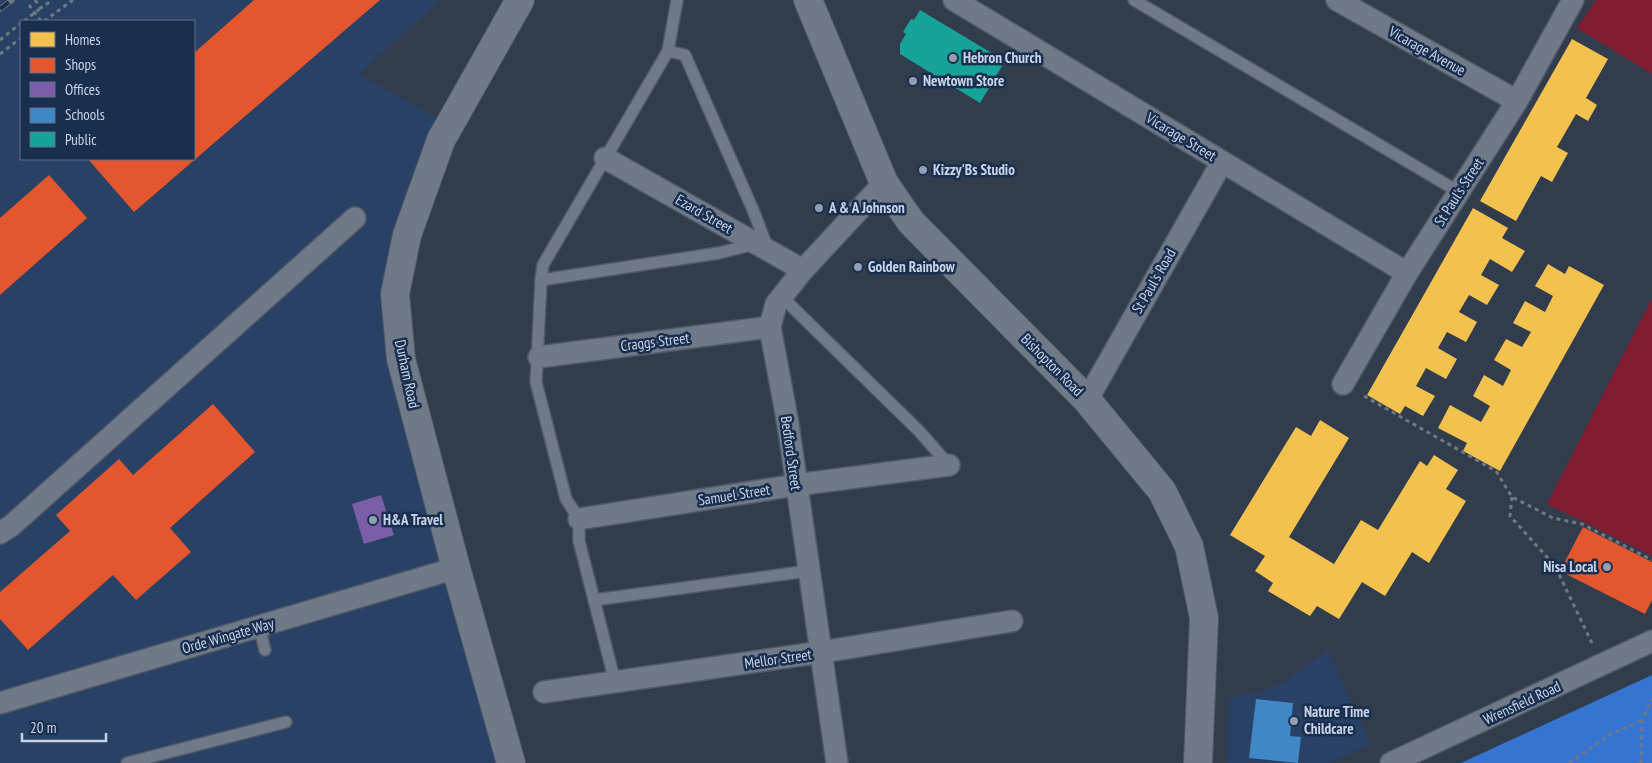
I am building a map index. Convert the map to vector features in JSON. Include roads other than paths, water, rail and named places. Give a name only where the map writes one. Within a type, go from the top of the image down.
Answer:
[{"type":"street","name":"Durham Road","points":[[511,763],[456,568],[402,359],[395,294],[407,235],[441,140],[520,0]]},
{"type":"street","name":"Bishopton Road","points":[[808,0],[884,183],[911,222],[941,255],[1087,400],[1162,491],[1189,546],[1204,618],[1198,763]]},
{"type":"street","name":"Vicarage Street","points":[[954,0],[1407,273]]},
{"type":"street","name":"Vicarage Avenue","points":[[1337,0],[1517,101]]},
{"type":"street","name":"St Paul's Street","points":[[1343,384],[1407,273],[1517,101],[1573,0]]},
{"type":"street","name":"Ezard Street","points":[[605,158],[803,270]]},
{"type":"street","name":"St Paul's Road","points":[[1087,400],[1222,162]]},
{"type":"street","name":"Bedford Street","points":[[837,763],[788,424],[770,327],[776,304],[803,270],[884,183]]},
{"type":"street","points":[[0,533],[11,526],[355,218]]},
{"type":"street","name":"Craggs Street","points":[[539,357],[770,327]]},
{"type":"street","name":"Samuel Street","points":[[579,519],[796,485],[949,465]]},
{"type":"street","name":"Orde Wingate Way","points":[[0,703],[456,568]]},
{"type":"street","name":"Mellor Street","points":[[544,692],[822,652],[1012,621]]},
{"type":"street","name":"Wrensfield Road","points":[[1391,763],[1652,641]]},
{"type":"lane","points":[[615,682],[579,541],[579,519],[566,499],[536,382],[539,357],[538,336],[541,280],[544,265],[668,51],[677,0]]},
{"type":"lane","points":[[1134,0],[1459,192]]},
{"type":"lane","points":[[541,280],[763,247],[753,210],[685,55],[668,51]]},
{"type":"lane","points":[[782,297],[919,432],[949,465]]},
{"type":"lane","points":[[594,600],[808,571]]},
{"type":"lane","points":[[259,626],[265,650]]},
{"type":"lane","points":[[127,763],[286,722]]},
{"type":"water","points":[[1652,675],[1652,763],[1461,763]]},
{"type":"railway","points":[[0,9],[12,0]]},
{"type":"place","name":"Hebron Church","points":[[953,58]]},
{"type":"place","name":"Newtown Store","points":[[913,81]]},
{"type":"place","name":"Kizzy'Bs Studio","points":[[923,170]]},
{"type":"place","name":"A & A Johnson","points":[[819,208]]},
{"type":"place","name":"Golden Rainbow","points":[[858,267]]},
{"type":"place","name":"H&A Travel","points":[[373,520]]},
{"type":"place","name":"Nisa Local","points":[[1607,567]]},
{"type":"place","name":"Nature Time Childcare","points":[[1294,721]]}]
